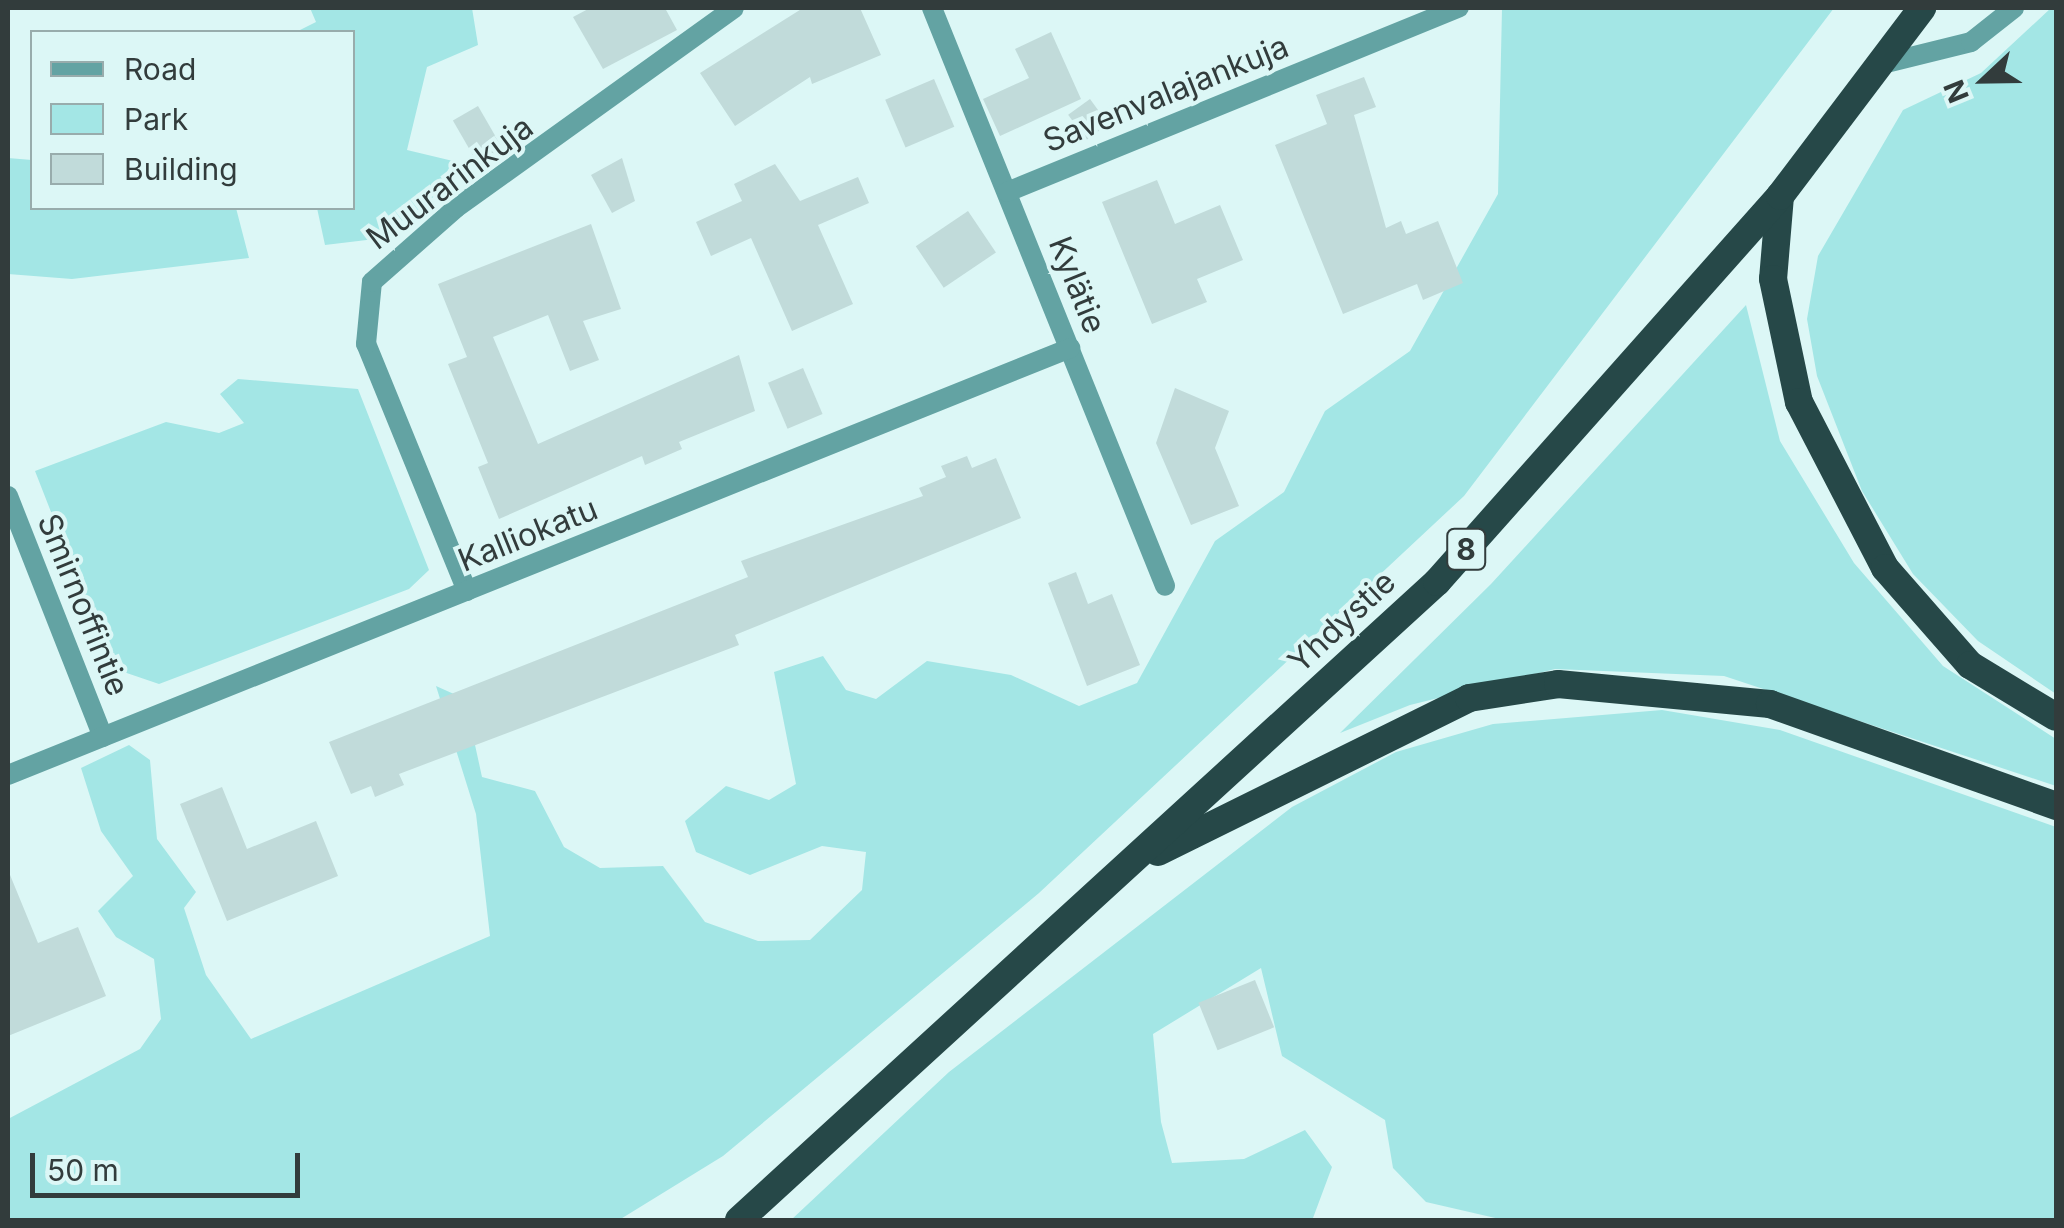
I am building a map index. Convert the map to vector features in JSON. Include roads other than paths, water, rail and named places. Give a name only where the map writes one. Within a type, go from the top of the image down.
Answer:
[{"type":"highway","name":"Yhdystie","points":[[739,1220],[1437,582],[1780,196],[1922,8]]},
{"type":"highway","points":[[1780,196],[1773,278],[1799,402],[1885,568],[1970,665],[2056,717]]},
{"type":"highway","points":[[1121,872],[1468,698],[1558,684],[1770,704],[2056,806]]},
{"type":"street","name":"Muurarinkuja","points":[[468,591],[366,344],[372,282],[456,208],[734,8]]},
{"type":"street","name":"Kylätie","points":[[932,8],[1165,586]]},
{"type":"street","name":"Savenvalajankuja","points":[[1007,192],[1459,8]]},
{"type":"street","points":[[1878,66],[1971,42],[2014,8]]},
{"type":"street","name":"Kalliokatu","points":[[8,775],[1070,348]]},
{"type":"street","name":"Smirnoffintie","points":[[8,496],[104,737]]}]
